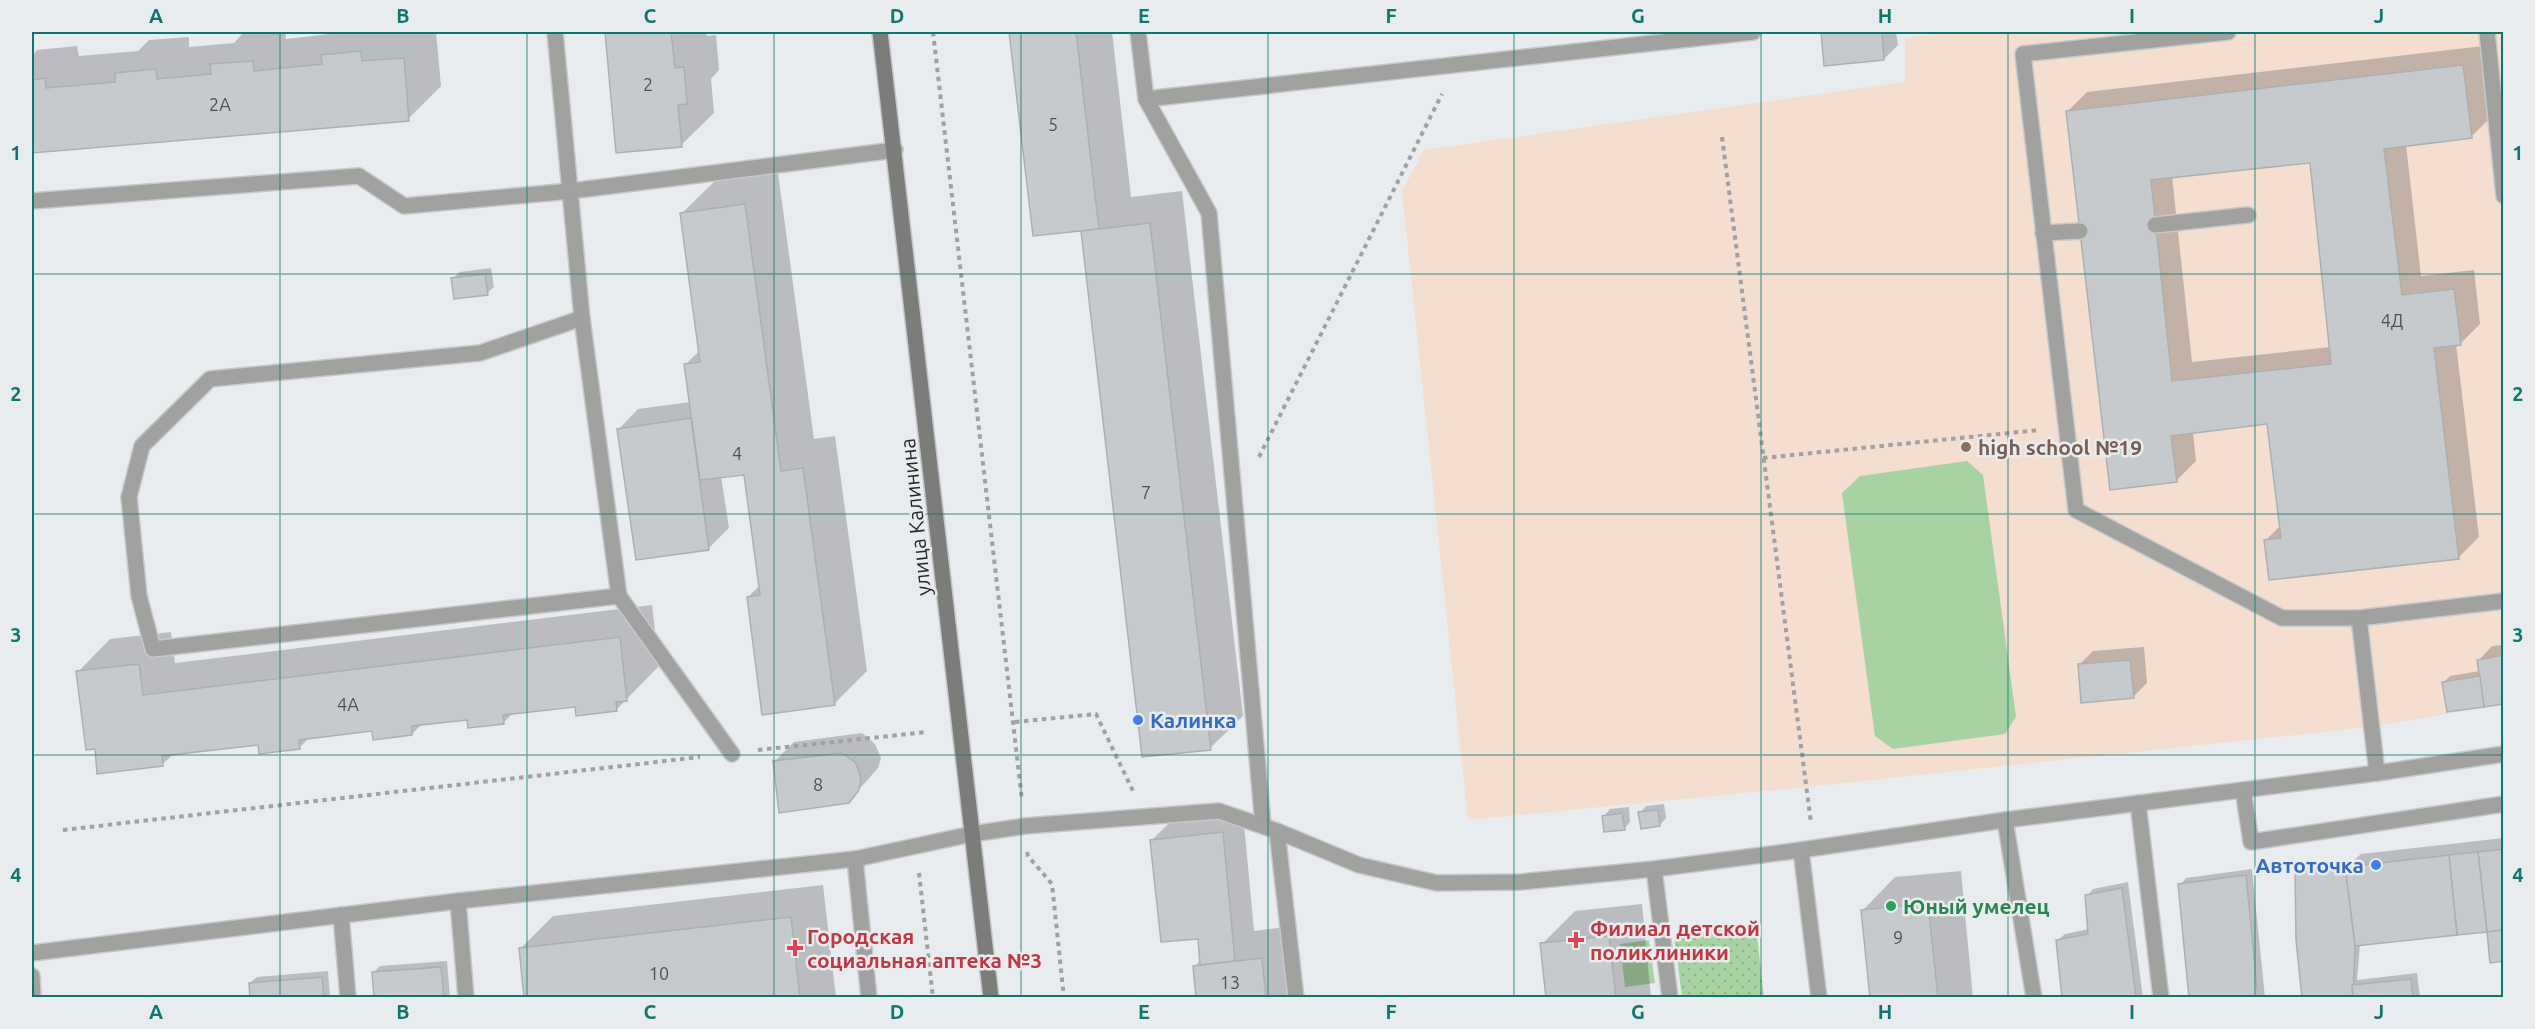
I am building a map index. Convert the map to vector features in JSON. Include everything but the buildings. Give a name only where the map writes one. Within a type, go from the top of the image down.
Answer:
[{"type":"main road","name":"улица Калинина","points":[[880,32],[991,998]]},
{"type":"street","points":[[555,32],[582,318],[619,596],[732,754]]},
{"type":"street","points":[[1138,32],[1146,99],[1209,213],[1270,828],[1296,998]]},
{"type":"street","points":[[1146,99],[1753,32]]},
{"type":"street","points":[[2228,32],[2023,54],[2076,510],[2282,618],[2360,618],[2504,601]]},
{"type":"street","points":[[2487,32],[2504,196]]},
{"type":"street","points":[[32,201],[359,176],[404,206],[571,191],[895,150]]},
{"type":"street","points":[[2155,225],[2248,215]]},
{"type":"street","points":[[2043,233],[2080,231]]},
{"type":"street","points":[[582,318],[480,353],[210,379],[142,446],[129,497],[139,596],[153,649],[619,596]]},
{"type":"street","points":[[2360,618],[2377,773]]},
{"type":"street","points":[[32,953],[458,901],[855,859],[972,834],[1025,826],[1219,811],[1270,828],[1359,865],[1437,883],[1520,882],[1654,869],[1801,850],[2005,820],[2377,773],[2504,754]]},
{"type":"street","points":[[2242,790],[2251,842],[2504,804]]},
{"type":"street","points":[[2138,803],[2161,998]]},
{"type":"street","points":[[2005,820],[2034,998]]},
{"type":"street","points":[[1801,850],[1819,998]]},
{"type":"street","points":[[855,859],[869,998]]},
{"type":"street","points":[[1654,869],[1670,998]]},
{"type":"street","points":[[458,901],[466,998]]},
{"type":"street","points":[[341,915],[348,998]]},
{"type":"street","points":[[32,976],[33,998]]},
{"type":"path","points":[[933,32],[1015,722],[1028,856],[1052,884],[1064,998]]},
{"type":"path","points":[[1256,464],[1458,63]]},
{"type":"path","points":[[1722,136],[1811,827]]},
{"type":"path","points":[[1763,458],[2066,427]]},
{"type":"path","points":[[1015,722],[1096,714],[1145,816]]},
{"type":"path","points":[[63,830],[927,732]]},
{"type":"path","points":[[915,846],[933,998]]},
{"type":"shaded area","name":"high school №19","points":[[1951,32],[2503,32],[2503,704],[2370,727],[1806,787],[1468,820],[1402,191],[1424,150],[1905,82],[1905,38]]},
{"type":"green space","points":[[1967,461],[1983,475],[2016,717],[2005,734],[1893,749],[1875,736],[1842,493],[1860,476]]},
{"type":"green space","points":[[1756,926],[1764,997],[1682,997],[1674,936]]},
{"type":"green space","points":[[1649,940],[1655,983],[1625,987],[1620,944]]},
{"type":"place","name":"high school №19","points":[[1966,447]]},
{"type":"place","name":"Калинка","points":[[1138,720]]},
{"type":"place","name":"Автоточка","points":[[2376,865]]},
{"type":"place","name":"Юный умелец","points":[[1891,906]]},
{"type":"place","name":"Филиал детской поликлиники","points":[[1576,940]]},
{"type":"place","name":"Городская социальная аптека №3","points":[[795,948]]}]
